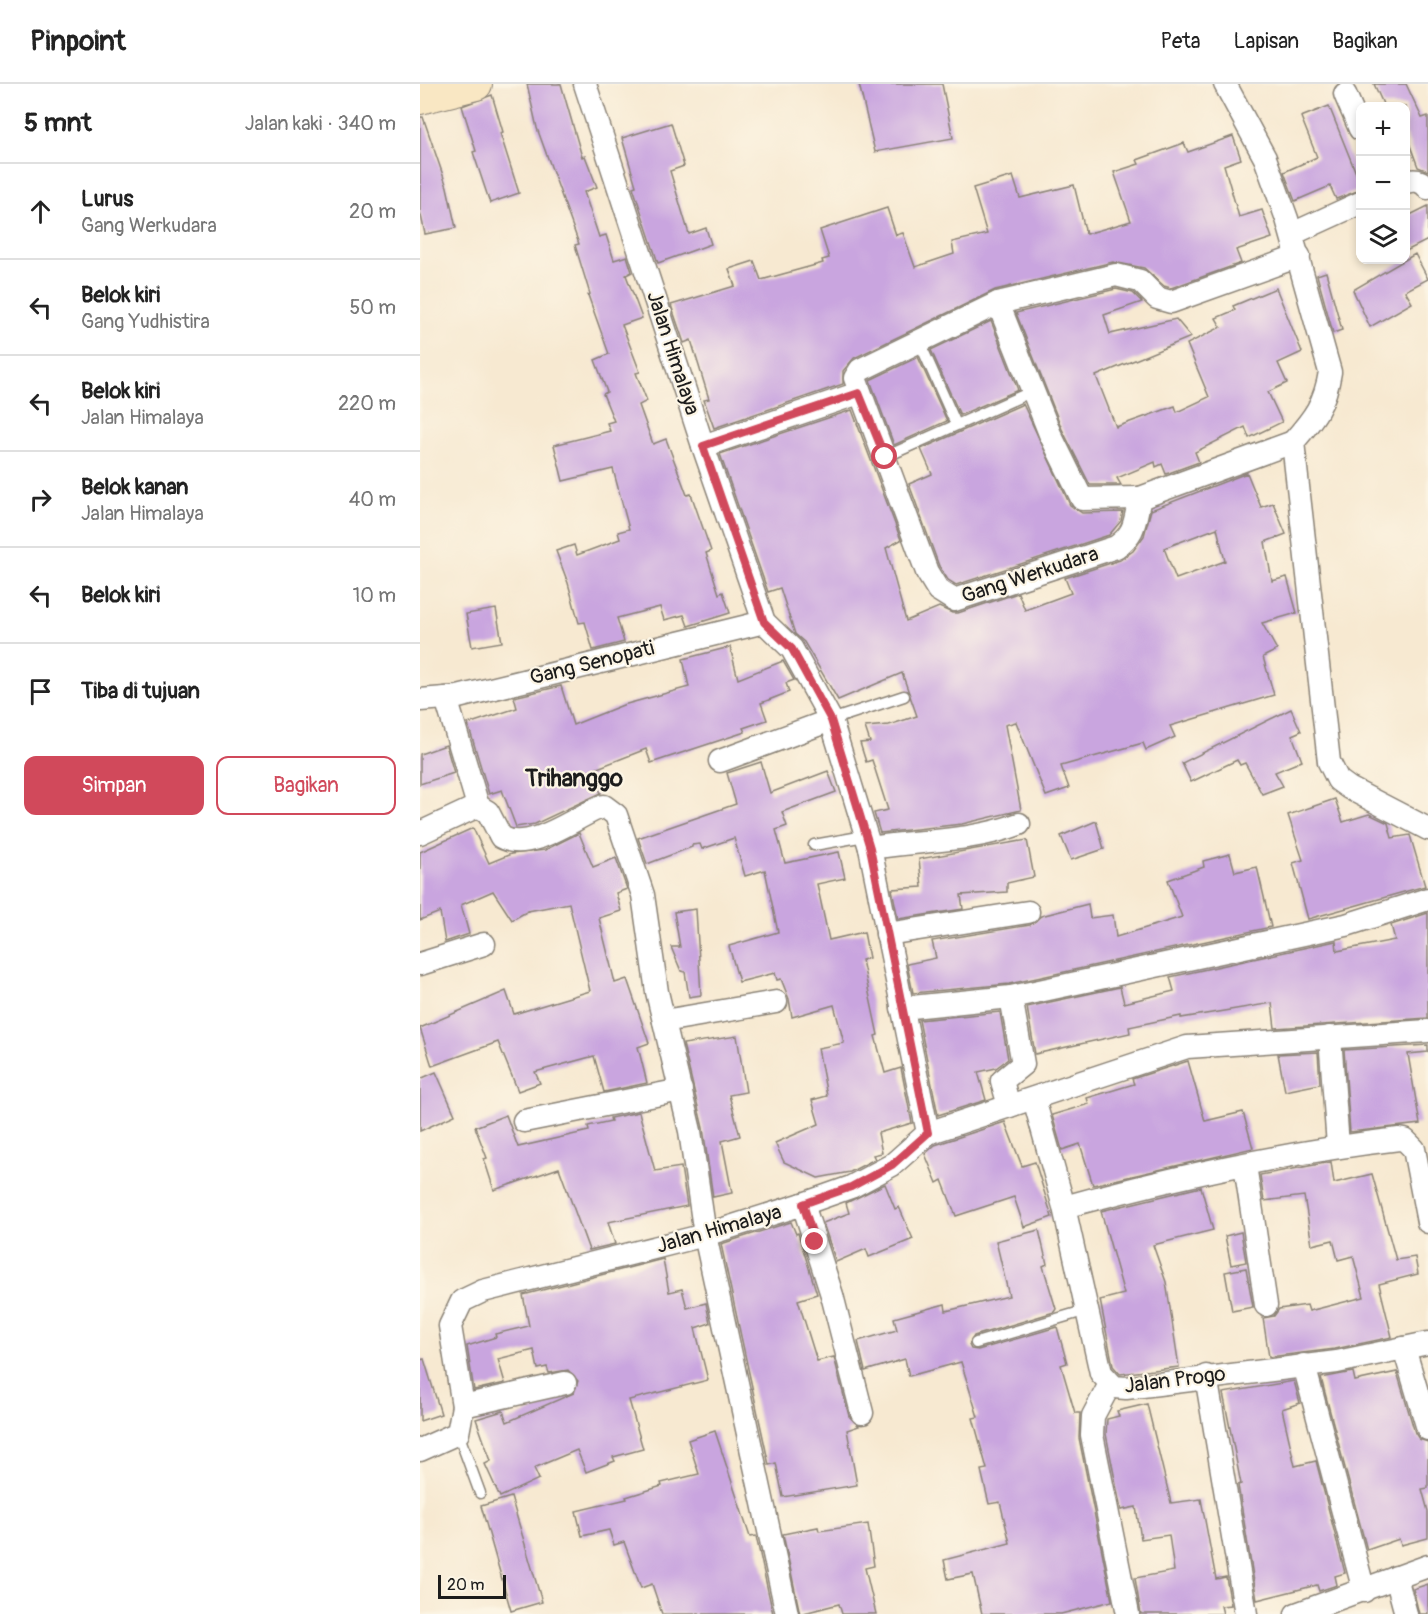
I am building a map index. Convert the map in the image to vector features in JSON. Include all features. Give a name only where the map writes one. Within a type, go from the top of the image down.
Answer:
[{"type":"main road","points":[[420,98],[476,84]]},
{"type":"street","name":"Jalan Himalaya","points":[[458,1433],[463,1406],[450,1326],[462,1301],[483,1291],[705,1235],[851,1187],[892,1165],[928,1133],[868,842],[831,720],[792,649],[764,622],[703,446],[585,84]]},
{"type":"street","points":[[998,303],[1033,391],[1082,499],[1140,498],[1293,442],[1315,416],[1326,395],[1330,372],[1292,234],[1264,158],[1225,84]]},
{"type":"street","points":[[1345,94],[1356,120]]},
{"type":"street","points":[[1410,181],[1424,183],[1428,188]]},
{"type":"street","points":[[1292,234],[1356,205]]},
{"type":"street","points":[[703,446],[859,393],[855,378],[857,372],[998,303],[1116,276],[1130,276],[1140,281],[1156,298],[1171,302],[1299,256]]},
{"type":"street","name":"Gang Werkudara","points":[[859,393],[927,572],[939,590],[954,600],[1116,547],[1128,538],[1134,527],[1140,498]]},
{"type":"street","points":[[1293,442],[1329,762],[1338,780],[1349,788],[1428,829]]},
{"type":"street","name":"Gang Senopati","points":[[420,700],[446,698],[764,622]]},
{"type":"street","points":[[446,698],[478,806],[488,812],[501,837],[512,840],[560,830],[604,806],[616,815],[643,895],[664,1022],[690,1131],[705,1235],[787,1614]]},
{"type":"street","points":[[720,761],[831,720]]},
{"type":"street","points":[[420,833],[478,806]]},
{"type":"street","points":[[868,842],[970,838],[1019,824]]},
{"type":"street","points":[[902,1008],[1011,998],[1346,926],[1428,899]]},
{"type":"street","points":[[887,934],[1028,912]]},
{"type":"street","points":[[420,964],[484,944]]},
{"type":"street","points":[[1009,1106],[1002,1081],[1023,1064],[1011,998]]},
{"type":"street","points":[[664,1022],[776,1002]]},
{"type":"street","points":[[928,1133],[1187,1047],[1428,1031]]},
{"type":"street","points":[[1330,1037],[1338,1146]]},
{"type":"street","points":[[524,1121],[681,1090]]},
{"type":"street","name":"Jalan Progo","points":[[1034,1099],[1064,1207],[1101,1373],[1110,1384],[1126,1388],[1206,1376],[1337,1362],[1428,1342]]},
{"type":"street","points":[[1064,1207],[1338,1146],[1399,1139],[1410,1144],[1415,1156],[1428,1222]]},
{"type":"street","points":[[1245,1165],[1266,1305]]},
{"type":"street","points":[[803,1204],[832,1295],[862,1413]]},
{"type":"street","points":[[1404,1347],[1428,1429]]},
{"type":"street","points":[[1304,1365],[1364,1591]]},
{"type":"street","points":[[1206,1376],[1246,1614]]},
{"type":"street","points":[[463,1406],[565,1383]]},
{"type":"street","points":[[1110,1384],[1093,1416],[1092,1435],[1128,1614]]},
{"type":"street","points":[[420,1450],[458,1433]]},
{"type":"street","points":[[1296,1614],[1428,1566]]},
{"type":"street","points":[[1396,1577],[1406,1614]]},
{"type":"lane","points":[[919,341],[956,424]]},
{"type":"lane","points":[[885,457],[1033,391]]},
{"type":"lane","points":[[831,720],[904,696]]},
{"type":"lane","points":[[814,845],[868,842]]},
{"type":"lane","points":[[976,1343],[1087,1310]]},
{"type":"lane","points":[[458,1433],[480,1493]]},
{"type":"building","points":[[527,84],[561,84],[582,157],[585,156],[597,187],[584,192],[599,237],[606,235],[614,260],[627,256],[632,272],[626,275],[642,318],[622,325],[640,372],[636,373],[647,401],[639,405],[653,444],[666,439],[687,495],[691,494],[711,551],[706,553],[719,594],[723,592],[730,613],[688,626],[684,615],[664,620],[660,607],[617,618],[624,642],[593,650],[585,622],[579,623],[556,551],[574,545],[577,555],[620,539],[618,532],[629,529],[613,469],[563,481],[554,445],[610,431],[607,423],[614,421],[603,394],[607,392],[595,360],[609,354],[588,295],[590,294],[575,245],[579,244],[537,128]]},
{"type":"building","points":[[859,84],[942,84],[953,138],[875,152]]},
{"type":"building","points":[[1374,84],[1406,84],[1422,118],[1428,116],[1428,171],[1418,167],[1410,146],[1410,102],[1382,102]]},
{"type":"building","points":[[492,95],[503,132],[500,133],[519,193],[490,203],[473,152],[476,151],[462,106]]},
{"type":"building","points":[[1329,106],[1356,173],[1356,192],[1336,199],[1330,186],[1295,201],[1284,172],[1317,157],[1301,117]]},
{"type":"building","points":[[420,117],[423,117],[447,187],[456,228],[425,234],[420,211]]},
{"type":"building","points":[[671,123],[684,166],[670,171],[689,234],[706,228],[711,244],[658,263],[633,187],[636,186],[622,138]]},
{"type":"building","points":[[1233,136],[1241,159],[1224,165],[1239,217],[1262,210],[1272,238],[1236,250],[1241,263],[1171,288],[1164,286],[1144,268],[1113,262],[995,290],[854,358],[843,371],[843,384],[714,428],[704,400],[709,399],[691,340],[684,343],[671,305],[735,286],[729,269],[754,261],[761,280],[823,263],[822,260],[829,258],[820,230],[887,208],[896,235],[903,233],[915,267],[954,254],[952,242],[987,234],[973,188],[1013,176],[1020,198],[1074,185],[1086,234],[1131,221],[1114,172],[1139,164],[1137,160],[1184,143],[1188,152]]},
{"type":"building","points":[[1428,206],[1428,240],[1410,249],[1410,215]]},
{"type":"building","points":[[1415,254],[1428,279],[1405,291],[1412,303],[1370,327],[1353,290],[1398,264],[1410,264],[1410,257]]},
{"type":"building","points":[[1326,272],[1342,330],[1333,333],[1317,275]]},
{"type":"building","points":[[1276,288],[1302,352],[1278,363],[1287,383],[1268,392],[1282,422],[1249,438],[1245,427],[1195,452],[1199,462],[1166,474],[1162,464],[1156,467],[1155,462],[1117,478],[1121,485],[1090,485],[1062,429],[1016,313],[1116,289],[1133,293],[1142,302],[1104,315],[1110,334],[1176,319],[1191,337],[1096,376],[1116,427],[1175,406],[1177,412],[1209,397],[1187,344],[1221,327],[1216,318],[1235,310],[1233,306]]},
{"type":"building","points":[[991,321],[1018,390],[960,415],[931,350]]},
{"type":"building","points":[[918,357],[947,421],[894,445],[870,380]]},
{"type":"building","points":[[1023,404],[1070,505],[1082,513],[1123,512],[1121,521],[1109,535],[956,585],[948,580],[939,566],[909,484],[932,474],[921,449]]},
{"type":"building","points":[[852,410],[901,540],[886,548],[906,621],[939,607],[952,613],[958,613],[1018,593],[1025,610],[1071,593],[1065,578],[1120,560],[1133,551],[1144,536],[1151,510],[1247,473],[1261,507],[1273,503],[1286,534],[1265,542],[1272,581],[1287,577],[1297,613],[1262,623],[1277,650],[1263,657],[1274,695],[1170,726],[1175,737],[1146,750],[1143,743],[1061,766],[1069,788],[1046,796],[1016,722],[1005,725],[1021,810],[962,824],[880,833],[874,813],[888,810],[872,760],[866,762],[860,743],[870,742],[865,727],[889,725],[917,716],[902,673],[838,700],[804,642],[795,634],[780,588],[768,592],[720,454]],"holes":[[[1217,528],[1225,561],[1176,579],[1164,548]]]},
{"type":"building","points":[[496,609],[502,642],[472,647],[466,614]]},
{"type":"building","points":[[730,647],[738,679],[783,661],[794,680],[786,683],[789,692],[761,703],[767,720],[743,728],[745,732],[651,763],[646,749],[590,771],[601,793],[535,824],[516,827],[502,790],[489,794],[468,724],[517,708],[514,697],[561,686],[573,725],[623,705],[689,687],[683,659]]},
{"type":"building","points":[[1291,709],[1301,731],[1292,735],[1302,761],[1275,772],[1283,786],[1262,794],[1245,763],[1240,765],[1237,760],[1191,782],[1182,763]]},
{"type":"building","points":[[446,745],[454,773],[420,784],[420,754]]},
{"type":"building","points":[[761,762],[770,793],[828,771],[836,792],[782,812],[787,826],[776,830],[785,863],[839,852],[845,878],[817,884],[829,940],[864,932],[869,958],[862,960],[878,1035],[875,1036],[885,1073],[901,1068],[912,1123],[878,1133],[882,1153],[873,1155],[875,1159],[850,1172],[818,1178],[784,1162],[775,1143],[819,1124],[812,1100],[827,1096],[818,1048],[844,1043],[834,1005],[792,1017],[789,999],[781,979],[777,980],[775,973],[739,982],[729,946],[778,932],[765,870],[745,876],[734,838],[702,849],[700,844],[692,845],[692,847],[647,864],[638,838],[736,804],[727,773]]},
{"type":"building","points":[[1335,799],[1343,822],[1369,814],[1388,823],[1392,838],[1410,835],[1425,886],[1308,919],[1293,863],[1303,860],[1288,815]]},
{"type":"building","points":[[1096,821],[1104,849],[1071,860],[1061,836]]},
{"type":"building","points":[[473,828],[489,863],[511,854],[545,850],[579,833],[593,867],[616,858],[627,889],[616,893],[621,911],[599,918],[615,983],[627,979],[649,1043],[638,1047],[647,1083],[604,1092],[594,1056],[535,1072],[540,1083],[518,1091],[498,1042],[432,1066],[420,1028],[506,991],[514,1014],[590,991],[569,903],[528,911],[512,920],[493,891],[461,905],[469,934],[445,942],[440,912],[420,920],[420,852]]},
{"type":"building","points":[[1027,840],[1034,877],[1007,883],[1007,892],[961,895],[963,909],[898,919],[892,889],[922,887],[919,859]]},
{"type":"building","points":[[1230,854],[1235,872],[1257,867],[1271,927],[1009,984],[913,993],[907,964],[936,958],[932,941],[1030,925],[1041,916],[1088,904],[1090,918],[1113,915],[1116,937],[1182,917],[1168,880],[1204,867],[1203,861]]},
{"type":"building","points":[[696,909],[701,995],[689,997],[685,972],[681,971],[671,947],[680,947],[674,912]]},
{"type":"building","points":[[1428,913],[1428,1018],[1275,1028],[1272,1003],[1181,1018],[1181,1016],[1129,1027],[1130,1033],[1035,1054],[1027,1007],[1120,987],[1124,1003],[1174,991],[1170,977],[1336,941],[1337,951],[1395,940],[1391,925]]},
{"type":"building","points":[[1000,1012],[1008,1059],[996,1068],[978,1072],[986,1100],[938,1115],[919,1020]]},
{"type":"building","points":[[737,1036],[746,1092],[729,1095],[740,1136],[722,1141],[732,1193],[713,1197],[703,1128],[683,1044]]},
{"type":"building","points":[[1428,1045],[1428,1052],[1408,1054],[1420,1124],[1350,1132],[1344,1050]]},
{"type":"building","points":[[1318,1052],[1320,1084],[1285,1091],[1278,1054]]},
{"type":"building","points":[[1188,1061],[1205,1121],[1243,1112],[1253,1148],[1093,1185],[1080,1144],[1062,1150],[1052,1115],[1089,1104],[1087,1098],[1134,1084],[1132,1079]]},
{"type":"building","points":[[436,1072],[455,1115],[420,1131],[420,1079]]},
{"type":"building","points":[[639,1112],[655,1171],[681,1167],[687,1206],[608,1222],[615,1244],[589,1250],[559,1168],[494,1190],[484,1159],[487,1158],[475,1127],[506,1115],[518,1147],[589,1131],[588,1126],[611,1121],[610,1118]]},
{"type":"building","points":[[1005,1122],[1022,1166],[1035,1162],[1052,1217],[1024,1227],[1014,1197],[956,1216],[942,1180],[937,1183],[925,1154],[935,1145]]},
{"type":"building","points":[[1331,1162],[1334,1183],[1372,1174],[1396,1260],[1415,1257],[1418,1274],[1379,1284],[1392,1337],[1335,1349],[1269,1357],[1263,1318],[1274,1316],[1279,1309],[1307,1305],[1309,1311],[1364,1297],[1353,1256],[1338,1260],[1333,1240],[1312,1245],[1304,1196],[1264,1201],[1260,1175]]},
{"type":"building","points":[[885,1184],[895,1209],[899,1207],[913,1239],[869,1257],[866,1249],[836,1262],[823,1223],[849,1213],[846,1203]]},
{"type":"building","points":[[1201,1187],[1213,1230],[1153,1245],[1166,1282],[1179,1367],[1120,1374],[1113,1366],[1100,1300],[1124,1294],[1101,1211]]},
{"type":"building","points":[[791,1222],[796,1234],[798,1233],[817,1294],[798,1300],[817,1361],[834,1357],[849,1416],[859,1426],[847,1430],[857,1485],[783,1497],[776,1463],[769,1465],[721,1244]]},
{"type":"building","points":[[1039,1230],[1047,1264],[1043,1266],[1056,1309],[1054,1312],[974,1336],[969,1345],[971,1349],[978,1350],[1057,1327],[1067,1363],[1061,1365],[1075,1413],[1080,1413],[1079,1438],[1112,1601],[1061,1614],[982,1614],[973,1574],[948,1579],[944,1560],[1010,1543],[1000,1502],[989,1504],[981,1470],[987,1469],[973,1418],[978,1417],[961,1362],[909,1376],[905,1359],[865,1371],[858,1341],[897,1330],[894,1318],[945,1304],[946,1311],[1009,1296],[996,1241]]},
{"type":"building","points":[[1241,1232],[1246,1262],[1231,1265],[1225,1236]]},
{"type":"building","points":[[663,1259],[669,1292],[682,1289],[687,1308],[706,1303],[710,1323],[695,1328],[708,1380],[629,1400],[643,1449],[613,1457],[615,1461],[586,1472],[577,1450],[534,1468],[539,1479],[500,1497],[485,1464],[491,1461],[476,1419],[503,1411],[507,1422],[574,1393],[578,1381],[568,1370],[549,1373],[547,1367],[538,1369],[534,1350],[498,1359],[505,1383],[474,1390],[467,1346],[496,1337],[495,1334],[529,1326],[523,1295]]},
{"type":"building","points":[[1246,1268],[1253,1307],[1232,1311],[1225,1272]]},
{"type":"building","points":[[424,1359],[441,1414],[420,1421],[420,1360]]},
{"type":"building","points":[[1353,1372],[1355,1381],[1397,1372],[1415,1433],[1419,1439],[1428,1442],[1428,1488],[1422,1489],[1428,1511],[1428,1538],[1401,1545],[1399,1539],[1367,1550],[1321,1378]]},
{"type":"building","points":[[1294,1381],[1300,1403],[1282,1409],[1295,1466],[1316,1461],[1345,1573],[1335,1576],[1337,1585],[1319,1591],[1317,1585],[1257,1600],[1238,1485],[1241,1484],[1223,1393]]},
{"type":"building","points":[[1147,1404],[1171,1503],[1201,1499],[1216,1579],[1226,1577],[1231,1605],[1221,1606],[1223,1614],[1141,1614],[1135,1578],[1174,1571],[1169,1535],[1141,1539],[1136,1507],[1121,1510],[1106,1434],[1107,1419],[1119,1416],[1117,1411]]},
{"type":"building","points":[[715,1431],[750,1537],[756,1536],[773,1614],[662,1614],[652,1584],[641,1588],[624,1542],[614,1545],[609,1530],[582,1536],[576,1511],[627,1499],[626,1497],[662,1486],[661,1483],[699,1474],[688,1440]]},
{"type":"building","points":[[511,1497],[542,1602],[511,1611],[481,1506]]},
{"type":"building","points":[[868,1524],[874,1566],[865,1568],[876,1614],[842,1614],[839,1604],[800,1614],[783,1534],[818,1527],[819,1531]]},
{"type":"building","points":[[1428,1584],[1428,1614],[1419,1614],[1413,1589]]},
{"type":"district","name":"Trihanggo","points":[[574,778]]},
{"type":"route","points":[[815,1242],[803,1204],[851,1187],[892,1165],[928,1133],[870,848],[831,720],[792,649],[764,622],[703,446],[859,393],[885,457]]}]
